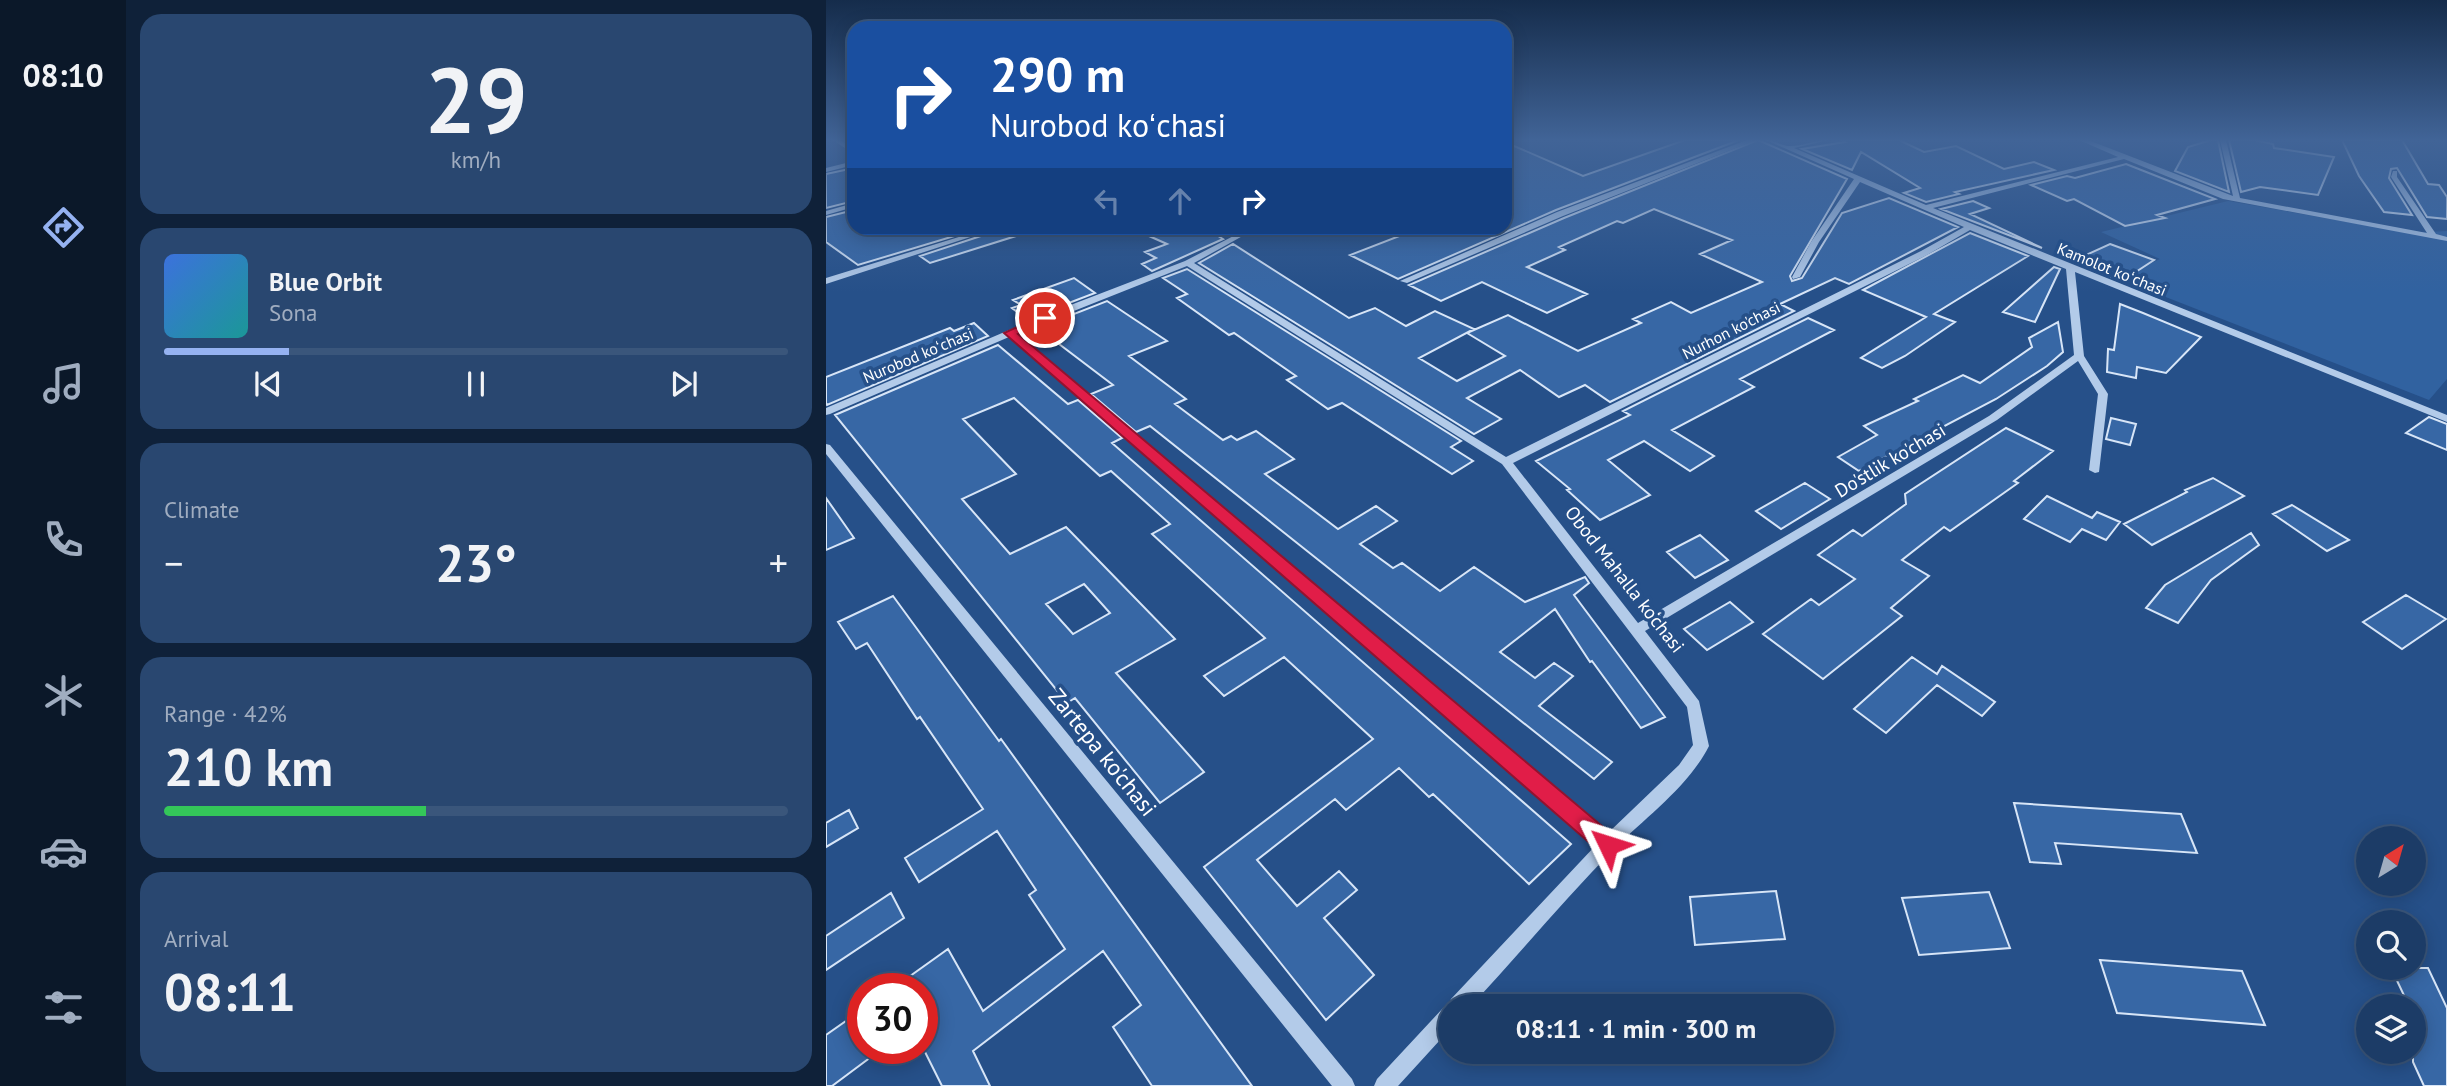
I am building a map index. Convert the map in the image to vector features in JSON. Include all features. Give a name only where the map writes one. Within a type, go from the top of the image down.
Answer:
[{"type":"street","points":[[1512,235],[1621,191]]},
{"type":"street","points":[[1796,277],[1851,191]]},
{"type":"street","name":"Kamolot koʻchasi","points":[[1885,191],[2447,419]]},
{"type":"street","points":[[1925,208],[1993,191]]},
{"type":"street","points":[[2215,191],[2237,199],[2447,239]]},
{"type":"street","points":[[2235,191],[2237,199]]},
{"type":"street","points":[[2403,191],[2432,235]]},
{"type":"street","points":[[826,212],[847,207]]},
{"type":"street","name":"Nurhon ko'chasi","points":[[1506,462],[1924,253],[1970,227]]},
{"type":"street","points":[[826,281],[972,235]]},
{"type":"street","name":"Nurobod koʻchasi","points":[[826,412],[1010,333],[1188,262],[1240,235]]},
{"type":"street","points":[[1404,281],[1511,235]]},
{"type":"street","name":"Obod Mahalla ko‘chasi","points":[[1188,262],[1506,462],[1694,705],[1701,746],[1685,770],[1608,845],[1469,994]]},
{"type":"street","points":[[2070,268],[2080,356],[2103,394],[2095,470]]},
{"type":"street","points":[[1010,333],[1608,845]]},
{"type":"street","name":"Do'stlik ko'chasi","points":[[1636,630],[1993,418],[2080,356]]},
{"type":"street","name":"Zartepa ko'chasi","points":[[826,447],[1345,1086]]},
{"type":"street","points":[[1384,1086],[1438,1028]]},
{"type":"shaded area","points":[[2228,201],[2410,233],[2447,231],[2447,379],[2429,400],[2117,278],[2160,259],[2101,232]]},
{"type":"building","points":[[826,191],[847,191],[847,203],[826,208]]},
{"type":"building","points":[[1512,191],[1607,191],[1512,229]]},
{"type":"building","points":[[1632,191],[1840,191],[1790,276],[1792,281],[1802,278],[1842,213],[1889,198],[1958,227],[1849,284],[1835,278],[1780,304],[1794,311],[1610,402],[1585,385],[1559,397],[1520,370],[1467,398],[1501,419],[1474,434],[1199,263],[1233,244],[1349,318],[1375,308],[1406,326],[1435,311],[1474,329],[1419,358],[1457,381],[1505,356],[1467,333],[1508,315],[1578,351],[1641,323],[1633,319],[1671,302],[1691,313],[1762,282],[1700,254],[1732,240],[1654,209],[1623,223],[1617,221],[1559,247],[1565,250],[1527,267],[1587,294],[1547,313],[1482,282],[1441,301],[1409,285]]},
{"type":"building","points":[[1961,191],[1955,192],[1959,194],[1926,202],[1904,193]]},
{"type":"building","points":[[2044,191],[2194,191],[2215,199],[2157,215],[2165,218],[2125,226],[2074,199],[2067,201]]},
{"type":"building","points":[[2287,191],[2320,191],[2318,195]]},
{"type":"building","points":[[2369,191],[2397,191],[2412,215],[2384,212]]},
{"type":"building","points":[[2411,191],[2443,191],[2447,197],[2447,219],[2427,217]]},
{"type":"building","points":[[1973,201],[1989,208],[1970,214],[2042,248],[1941,209]]},
{"type":"building","points":[[847,212],[847,235],[958,235],[858,265],[826,242],[826,217]]},
{"type":"building","points":[[1970,233],[2028,256],[1934,314],[1955,322],[1905,356],[1882,368],[1861,358],[1926,317],[1863,290]]},
{"type":"building","points":[[984,235],[1019,235],[930,263],[920,256]]},
{"type":"building","points":[[1147,235],[1216,235],[1223,239],[1152,271],[1142,264],[1156,258],[1145,252],[1167,244]]},
{"type":"building","points":[[1402,235],[1499,235],[1398,279],[1350,255]]},
{"type":"building","points":[[2110,244],[2154,260],[2122,281],[2073,261]]},
{"type":"building","points":[[2054,267],[2060,269],[2035,322],[2003,312]]},
{"type":"building","points":[[1187,269],[1461,441],[1451,447],[1473,461],[1452,474],[1342,403],[1328,409],[1287,380],[1296,376],[1234,333],[1229,335],[1177,298],[1187,294],[1163,278]]},
{"type":"building","points":[[1074,278],[1095,293],[1027,319],[1012,308],[1021,305],[1013,300]]},
{"type":"building","points":[[1107,301],[1167,341],[1129,356],[1186,399],[1175,404],[1223,440],[1231,436],[1237,440],[1256,431],[1294,459],[1265,474],[1338,529],[1376,506],[1397,521],[1360,544],[1393,568],[1402,563],[1440,591],[1474,567],[1525,602],[1585,577],[1589,583],[1574,595],[1665,717],[1641,728],[1592,661],[1590,662],[1555,609],[1500,652],[1535,678],[1554,663],[1573,676],[1539,706],[1612,762],[1594,779],[1150,426],[1136,432],[1091,394],[1113,385],[1038,328]]},
{"type":"building","points":[[2120,304],[2201,337],[2166,373],[2137,367],[2136,378],[2107,372],[2108,349],[2114,350]]},
{"type":"building","points":[[1808,318],[1834,330],[1740,379],[1754,387],[1672,430],[1714,456],[1690,471],[1644,441],[1608,460],[1650,495],[1600,520],[1567,490],[1570,489],[1536,461],[1630,415],[1623,411]]},
{"type":"building","points":[[2058,322],[2063,352],[2047,366],[1996,399],[1859,471],[1838,457],[1877,435],[1864,426],[1918,401],[1914,399],[1963,375],[1980,383],[2032,347],[2029,338]]},
{"type":"building","points":[[974,323],[988,336],[827,405],[826,377],[950,328],[954,331]]},
{"type":"building","points":[[998,345],[1068,404],[1078,400],[1122,438],[1112,443],[1571,844],[1529,884],[1433,794],[1429,797],[1399,768],[1346,810],[1335,799],[1257,860],[1297,906],[1339,871],[1357,890],[1324,918],[1374,975],[1326,1020],[1204,867],[1373,739],[1284,657],[1224,696],[1204,676],[1265,638],[1152,534],[1170,524],[1111,471],[1100,476],[1014,398],[963,419],[1016,474],[962,499],[1010,554],[1066,527],[1175,639],[1116,673],[1204,772],[1160,803],[1075,698],[1067,703],[835,415]],"holes":[[[1084,584],[1110,613],[1073,634],[1046,604]]]},
{"type":"building","points":[[2429,417],[2447,424],[2447,450],[2406,433]]},
{"type":"building","points":[[2111,418],[2136,424],[2130,445],[2106,439]]},
{"type":"building","points":[[2006,428],[2053,451],[2014,481],[2018,483],[1950,531],[1944,527],[1902,560],[1929,576],[1891,608],[1902,616],[1823,679],[1763,634],[1811,599],[1819,605],[1855,579],[1818,555],[1853,530],[1862,536],[1906,504],[1905,494]]},
{"type":"building","points":[[2213,478],[2244,496],[2152,545],[2124,524],[2187,492],[2185,490]]},
{"type":"building","points":[[1805,483],[1830,499],[1781,529],[1756,511]]},
{"type":"building","points":[[2047,496],[2092,518],[2097,512],[2120,522],[2106,540],[2082,529],[2070,542],[2024,519]]},
{"type":"building","points":[[826,498],[854,538],[826,550]]},
{"type":"building","points":[[2292,505],[2349,540],[2327,551],[2273,514]]},
{"type":"building","points":[[2251,533],[2259,545],[2211,580],[2178,623],[2146,608],[2165,585]]},
{"type":"building","points":[[1700,535],[1728,560],[1695,578],[1667,552]]},
{"type":"building","points":[[2406,595],[2446,619],[2402,649],[2363,622]]},
{"type":"building","points":[[893,596],[999,741],[1001,739],[1252,1086],[1152,1086],[1113,1027],[1141,1005],[1103,951],[973,1051],[990,1086],[942,1086],[931,1064],[938,1064],[938,973],[914,973],[948,949],[983,1011],[1065,949],[1029,895],[1036,890],[997,831],[919,882],[905,858],[983,809],[920,717],[917,719],[867,643],[856,649],[838,622]]},
{"type":"building","points":[[1730,602],[1753,622],[1707,650],[1684,629]]},
{"type":"building","points":[[1912,657],[1937,674],[1942,666],[1995,702],[1982,716],[1937,685],[1886,733],[1854,709]]},
{"type":"building","points":[[2014,803],[2181,814],[2197,853],[2055,843],[2061,864],[2030,862]]},
{"type":"building","points":[[849,810],[858,828],[826,847],[826,823]]},
{"type":"building","points":[[1776,891],[1785,939],[1695,945],[1690,897]]},
{"type":"building","points":[[1989,892],[2010,948],[1919,955],[1902,898]]},
{"type":"building","points":[[891,893],[904,918],[826,970],[826,936]]},
{"type":"building","points":[[2100,960],[2242,971],[2265,1025],[2117,1013]]},
{"type":"building","points":[[2428,968],[2447,1008],[2447,1086],[2424,1086],[2414,1064],[2426,1064],[2426,994],[2403,994],[2397,980],[2426,980]]},
{"type":"building","points":[[847,1020],[847,1064],[862,1064],[832,1086],[826,1086],[826,1035]]},
{"type":"route","points":[[1045,318],[1010,333],[1608,845]]}]
